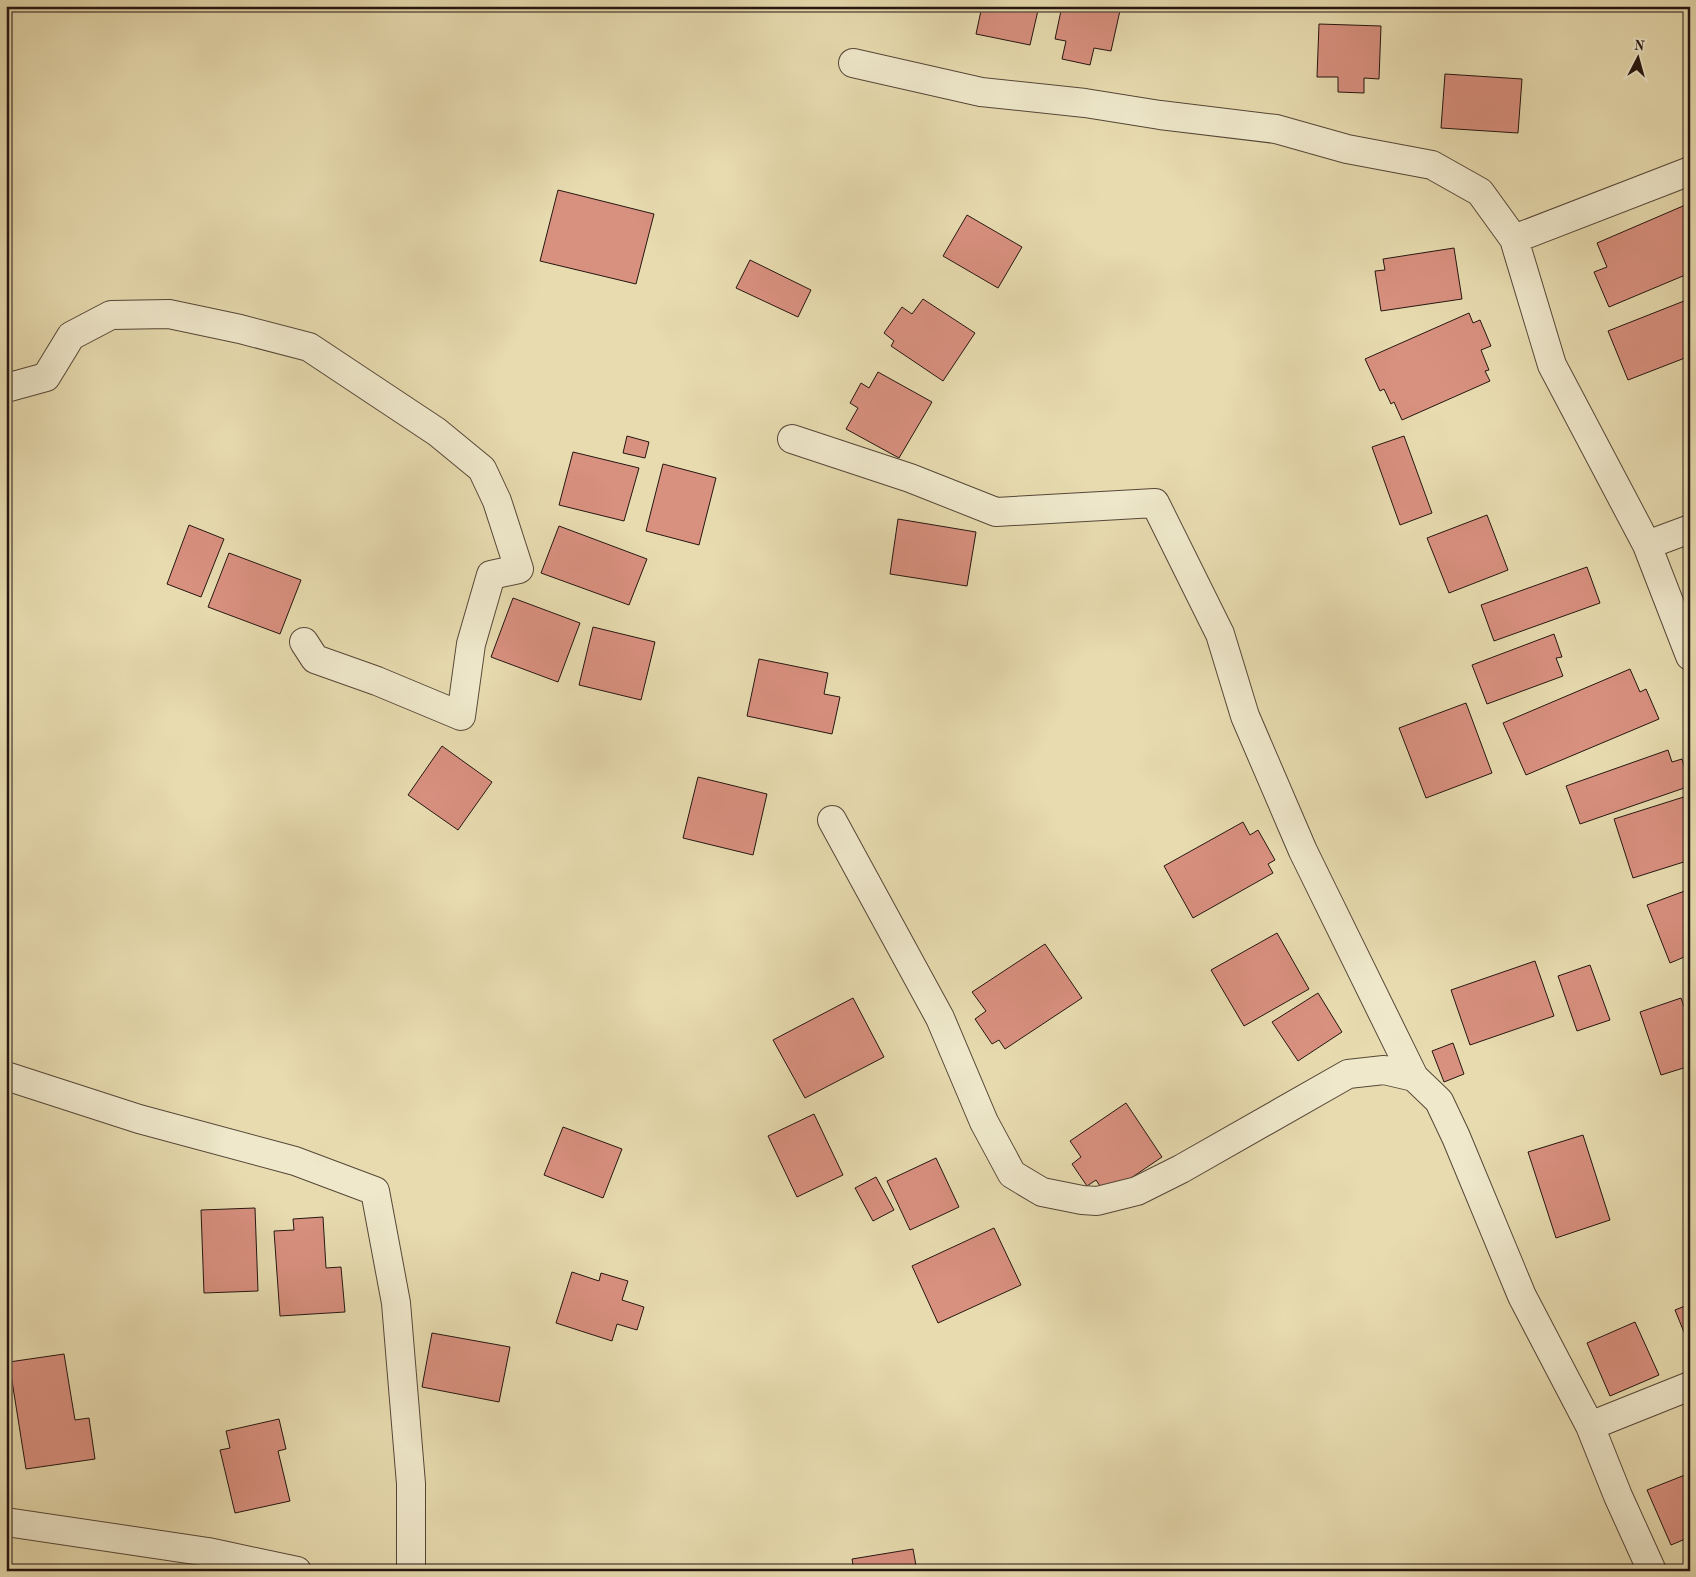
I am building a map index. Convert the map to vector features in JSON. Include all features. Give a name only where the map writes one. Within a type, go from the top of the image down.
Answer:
[{"type":"street","points":[[853,63],[981,92],[1085,103],[1160,115],[1276,129],[1347,149],[1432,165],[1480,192],[1514,239],[1552,365],[1647,545],[1690,656]]},
{"type":"street","points":[[1514,239],[1690,171]]},
{"type":"street","points":[[6,388],[46,377],[71,336],[111,315],[169,314],[240,329],[309,347],[437,432],[482,470],[497,501],[519,568],[491,575],[471,644],[461,716],[377,681],[315,659],[304,642]]},
{"type":"street","points":[[792,439],[910,478],[996,512],[1155,503],[1220,634],[1245,716],[1303,851],[1414,1077],[1439,1101],[1456,1137],[1522,1296],[1590,1426],[1618,1496],[1652,1571]]},
{"type":"street","points":[[1647,545],[1690,529]]},
{"type":"street","points":[[832,820],[940,1018],[984,1122],[1012,1174],[1042,1192],[1097,1201],[1137,1191],[1181,1169],[1348,1074],[1384,1070],[1414,1077]]},
{"type":"street","points":[[6,1076],[138,1119],[294,1160],[376,1191],[396,1303],[411,1484],[411,1571]]},
{"type":"street","points":[[1590,1426],[1690,1386]]},
{"type":"street","points":[[6,1522],[208,1552],[297,1571]]},
{"type":"building","points":[[982,6],[1039,6],[1030,45],[976,34]]},
{"type":"building","points":[[1062,6],[1121,6],[1111,51],[1094,48],[1090,65],[1062,59],[1066,41],[1055,39]]},
{"type":"building","points":[[1319,24],[1381,26],[1379,79],[1364,78],[1364,93],[1338,92],[1338,77],[1317,77]]},
{"type":"building","points":[[1445,74],[1522,79],[1518,133],[1441,128]]},
{"type":"building","points":[[558,190],[654,214],[636,284],[540,261]]},
{"type":"building","points":[[1690,203],[1690,273],[1609,307],[1594,272],[1607,267],[1597,243]]},
{"type":"building","points":[[967,215],[1022,247],[998,288],[943,256]]},
{"type":"building","points":[[1454,248],[1462,299],[1381,311],[1375,271],[1385,270],[1383,259]]},
{"type":"building","points":[[750,260],[811,290],[798,317],[736,288]]},
{"type":"building","points":[[923,299],[975,333],[943,381],[891,346],[894,341],[884,333],[902,307],[912,314]]},
{"type":"building","points":[[1684,301],[1690,315],[1690,356],[1628,380],[1608,331]]},
{"type":"building","points":[[1469,313],[1473,323],[1480,320],[1491,346],[1481,350],[1489,370],[1485,371],[1490,381],[1402,420],[1394,402],[1391,404],[1384,389],[1380,391],[1365,359]]},
{"type":"building","points":[[878,372],[932,402],[899,458],[846,429],[858,408],[850,403],[861,383],[869,388]]},
{"type":"building","points":[[627,436],[649,442],[645,458],[623,453]]},
{"type":"building","points":[[1404,436],[1432,513],[1400,525],[1372,447]]},
{"type":"building","points":[[573,452],[639,468],[624,521],[559,505]]},
{"type":"building","points":[[663,464],[716,478],[699,545],[646,531]]},
{"type":"building","points":[[1487,515],[1508,570],[1449,593],[1427,538]]},
{"type":"building","points":[[898,519],[976,532],[967,586],[890,574]]},
{"type":"building","points":[[189,525],[224,539],[201,597],[167,584]]},
{"type":"building","points":[[559,526],[647,559],[629,605],[541,573]]},
{"type":"building","points":[[229,553],[301,580],[280,634],[208,607]]},
{"type":"building","points":[[1587,567],[1600,603],[1494,641],[1481,605]]},
{"type":"building","points":[[513,598],[580,623],[558,682],[491,657]]},
{"type":"building","points":[[593,627],[655,642],[641,700],[579,685]]},
{"type":"building","points":[[1554,634],[1562,657],[1556,658],[1563,676],[1487,704],[1472,665]]},
{"type":"building","points":[[759,659],[828,673],[824,694],[840,697],[832,734],[747,716]]},
{"type":"building","points":[[1630,669],[1640,692],[1646,689],[1659,719],[1526,775],[1503,723]]},
{"type":"building","points":[[1466,703],[1492,773],[1426,798],[1399,728]]},
{"type":"building","points":[[442,746],[492,782],[458,830],[408,795]]},
{"type":"building","points":[[1668,750],[1672,762],[1682,759],[1690,786],[1580,824],[1566,786]]},
{"type":"building","points":[[698,777],[767,794],[753,855],[683,838]]},
{"type":"building","points":[[1690,795],[1690,860],[1633,878],[1614,819]]},
{"type":"building","points":[[1243,822],[1250,835],[1258,830],[1275,860],[1268,864],[1273,873],[1193,918],[1164,866]]},
{"type":"building","points":[[1690,889],[1690,958],[1689,955],[1670,963],[1647,905]]},
{"type":"building","points":[[1277,933],[1309,989],[1244,1026],[1211,970]]},
{"type":"building","points":[[1045,944],[1082,998],[1005,1049],[999,1040],[992,1044],[975,1019],[986,1011],[972,992]]},
{"type":"building","points":[[1535,961],[1554,1016],[1470,1045],[1451,990]]},
{"type":"building","points":[[1590,965],[1610,1020],[1577,1031],[1558,976]]},
{"type":"building","points":[[1318,993],[1342,1032],[1298,1061],[1272,1022]]},
{"type":"building","points":[[853,998],[884,1057],[805,1098],[773,1040]]},
{"type":"building","points":[[1681,998],[1685,1009],[1690,1008],[1690,1066],[1661,1075],[1640,1012]]},
{"type":"building","points":[[1453,1043],[1464,1074],[1444,1082],[1432,1051]]},
{"type":"building","points":[[1126,1103],[1162,1157],[1106,1195],[1096,1180],[1087,1186],[1072,1164],[1081,1157],[1070,1141]]},
{"type":"building","points":[[814,1114],[843,1175],[797,1197],[768,1136]]},
{"type":"building","points":[[563,1127],[622,1149],[603,1198],[544,1175]]},
{"type":"building","points":[[1583,1135],[1610,1220],[1556,1238],[1528,1152]]},
{"type":"building","points":[[936,1158],[959,1207],[910,1230],[887,1181]]},
{"type":"building","points":[[876,1177],[894,1210],[873,1221],[855,1188]]},
{"type":"building","points":[[255,1208],[258,1291],[204,1293],[201,1210]]},
{"type":"building","points":[[323,1217],[326,1268],[341,1267],[345,1312],[280,1316],[274,1231],[294,1230],[293,1219]]},
{"type":"building","points":[[994,1228],[1021,1285],[938,1323],[912,1266]]},
{"type":"building","points":[[572,1272],[599,1281],[601,1273],[628,1281],[622,1300],[644,1307],[637,1330],[617,1324],[612,1341],[556,1323]]},
{"type":"building","points":[[1690,1304],[1690,1347],[1675,1310]]},
{"type":"building","points":[[1635,1322],[1659,1375],[1610,1396],[1587,1343]]},
{"type":"building","points":[[432,1333],[510,1347],[499,1402],[422,1387]]},
{"type":"building","points":[[64,1354],[75,1420],[89,1418],[95,1459],[26,1469],[9,1362]]},
{"type":"building","points":[[279,1419],[286,1449],[278,1451],[290,1501],[235,1513],[220,1450],[230,1448],[226,1431]]},
{"type":"building","points":[[1690,1473],[1690,1537],[1671,1545],[1647,1490]]},
{"type":"building","points":[[913,1549],[917,1571],[854,1571],[852,1559]]}]
